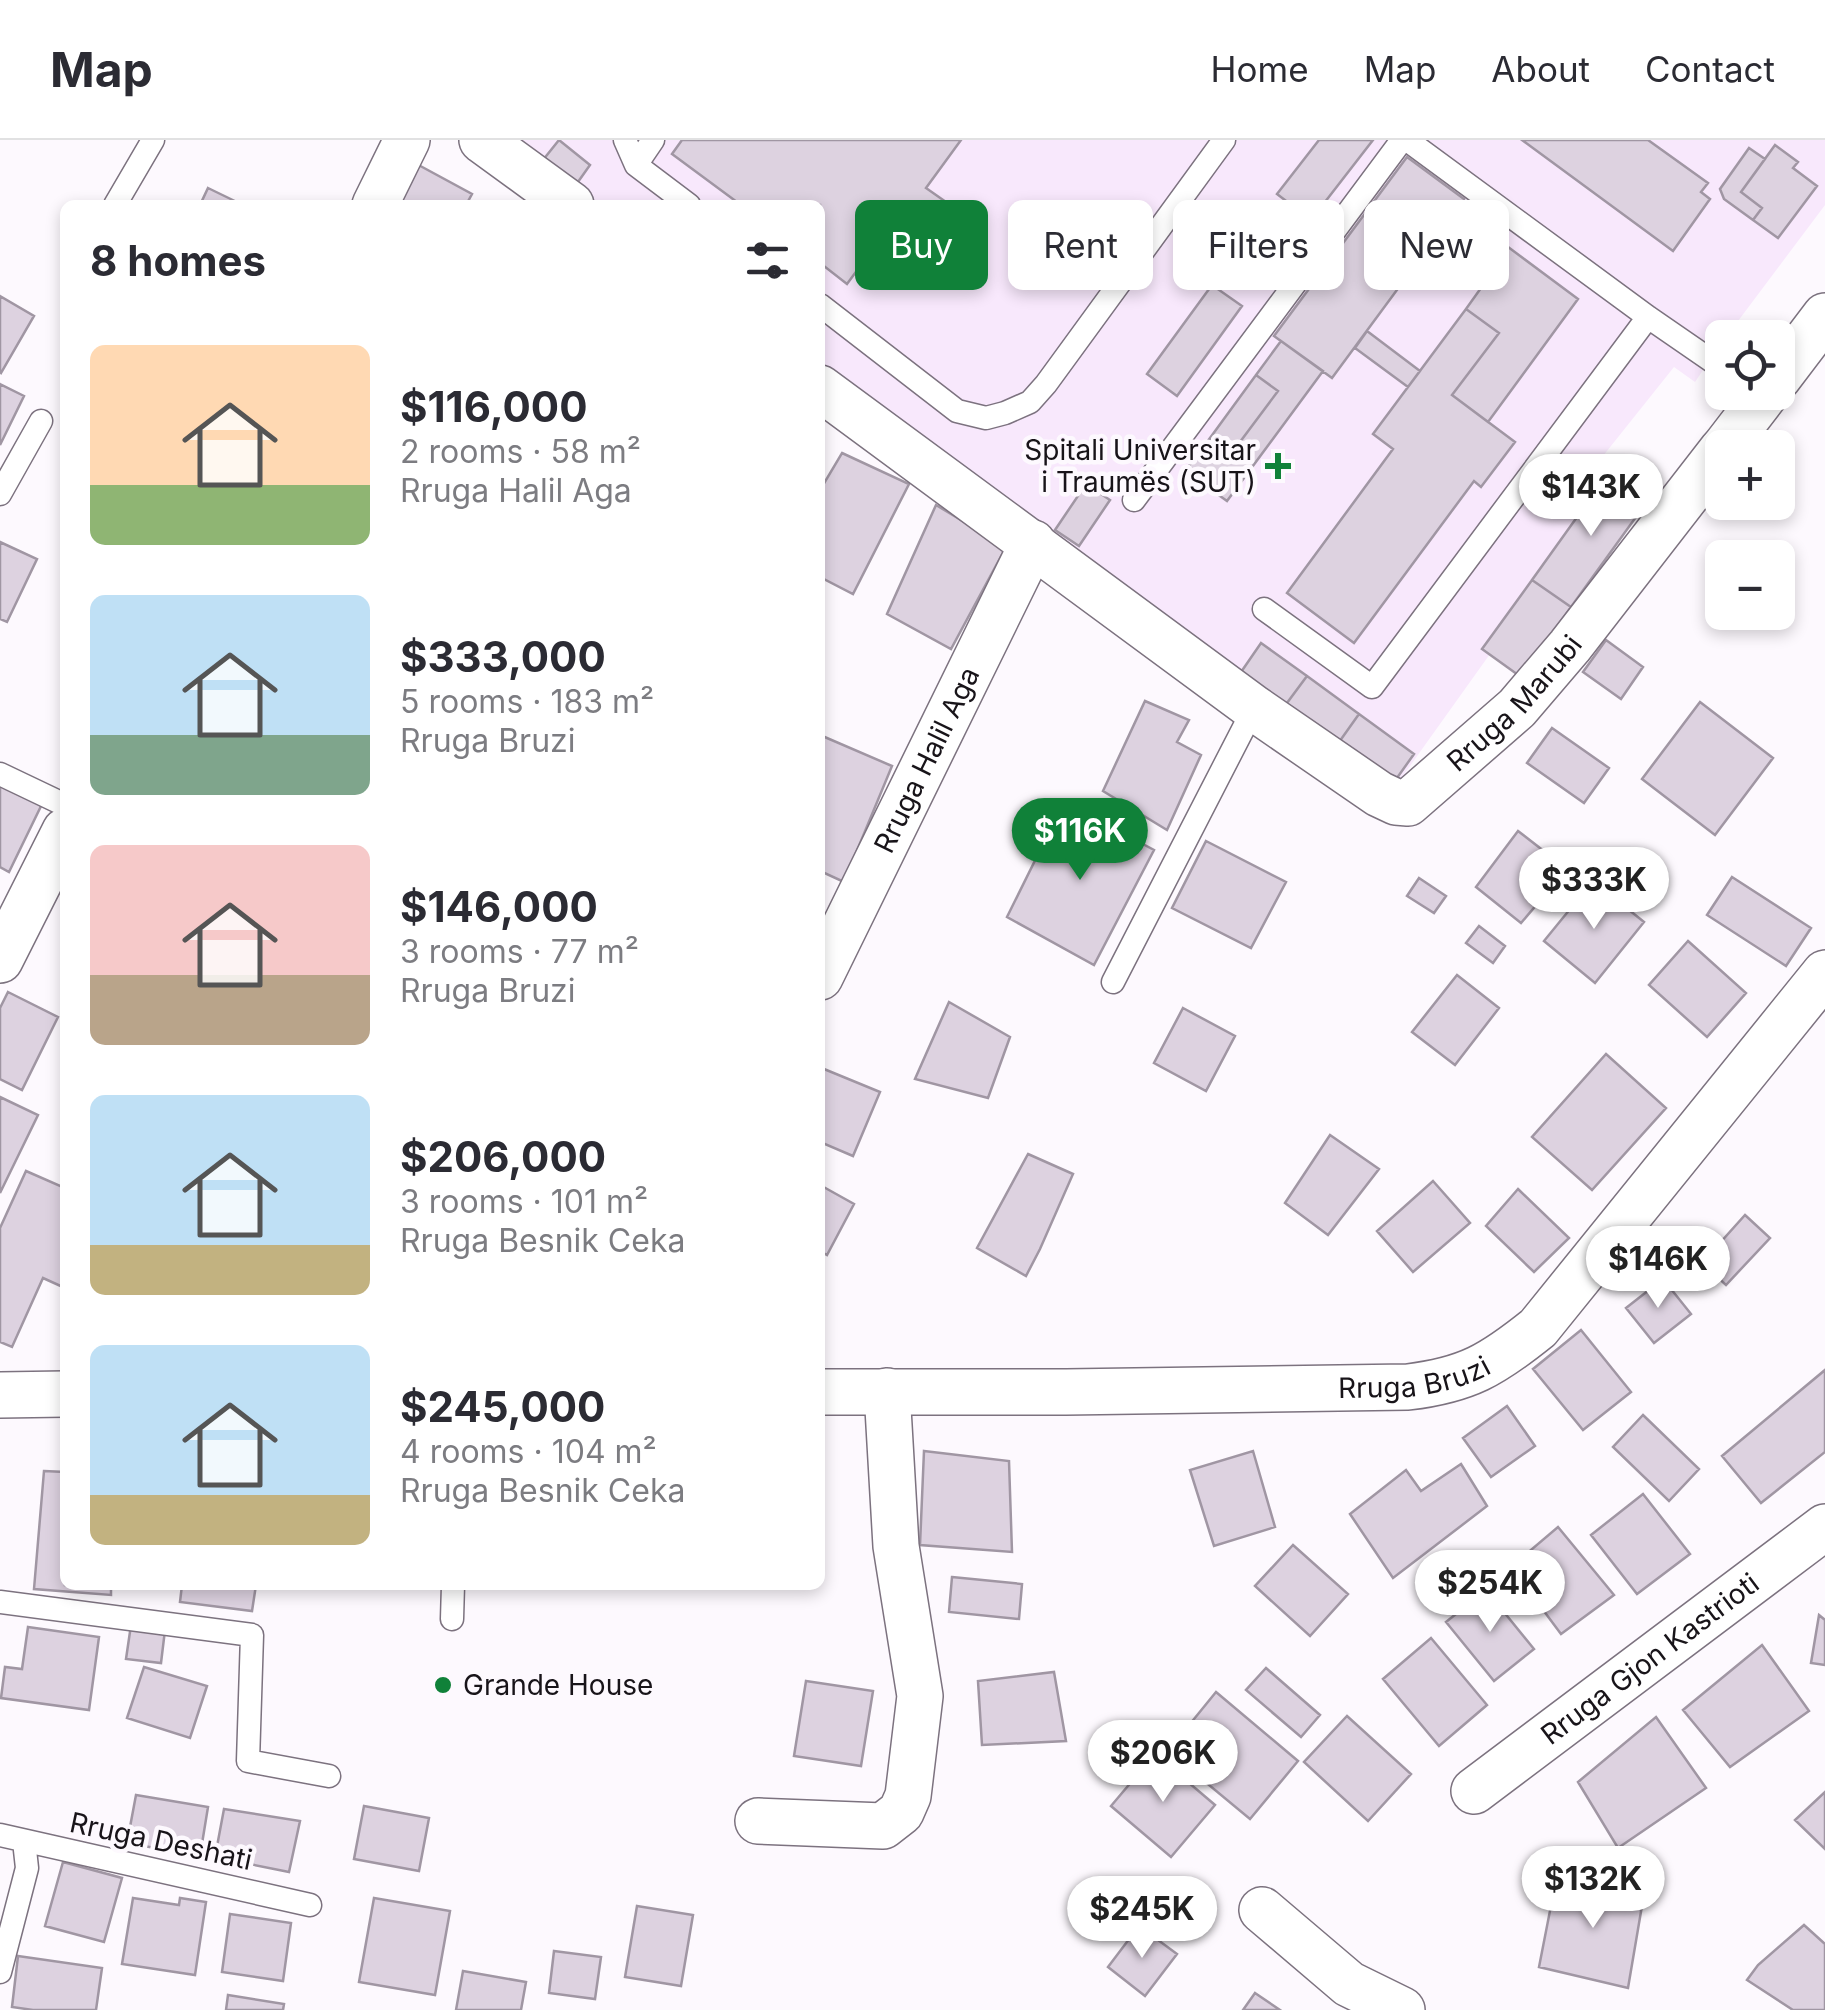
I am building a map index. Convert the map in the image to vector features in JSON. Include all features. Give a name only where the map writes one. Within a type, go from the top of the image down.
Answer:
[{"type":"street","points":[[377,200],[407,140]]},
{"type":"street","points":[[482,140],[564,200]]},
{"type":"street","name":"Rruga Marubi","points":[[1795,354],[1825,316]]},
{"type":"street","name":"Rruga Marubi","points":[[825,392],[1254,708],[1396,802],[1408,803],[1516,708],[1570,646],[1705,472]]},
{"type":"street","name":"Rruga Halil Aga","points":[[825,967],[1033,543]]},
{"type":"street","points":[[0,960],[60,841]]},
{"type":"street","name":"Rruga Bruzi","points":[[825,1392],[1408,1387],[1443,1383],[1476,1372],[1538,1328],[1825,973]]},
{"type":"street","points":[[0,1395],[59,1382]]},
{"type":"street","points":[[758,1821],[883,1826],[901,1812],[908,1796],[920,1696],[896,1546],[887,1390]]},
{"type":"street","name":"Rruga Gjon Kastrioti","points":[[1474,1791],[1825,1527]]},
{"type":"street","points":[[1262,1910],[1349,1984],[1402,2010]]},
{"type":"lane","points":[[118,200],[152,140]]},
{"type":"lane","points":[[624,140],[636,165],[682,200]]},
{"type":"lane","points":[[636,165],[654,140]]},
{"type":"lane","points":[[825,308],[957,411],[986,418],[1005,413],[1030,402],[1046,384],[1224,140]]},
{"type":"lane","points":[[1134,500],[1405,140],[1705,357]]},
{"type":"lane","points":[[1264,609],[1372,688],[1648,318]]},
{"type":"lane","points":[[0,494],[41,422]]},
{"type":"lane","points":[[1112,982],[1254,708]]},
{"type":"lane","points":[[0,774],[60,802]]},
{"type":"lane","points":[[452,1619],[453,1590]]},
{"type":"lane","points":[[0,1602],[252,1634],[248,1762],[329,1776]]},
{"type":"lane","name":"Rruga Deshati","points":[[0,1835],[310,1904]]},
{"type":"lane","points":[[0,1972],[27,1868],[24,1842]]},
{"type":"shaded area","name":"Spitali Universitar i Traumës (SUT)","points":[[506,140],[1825,140],[1825,205],[1739,320],[1705,320],[1705,367],[1695,382],[1674,367],[1599,461],[1610,471],[1482,648],[1490,654],[1395,787],[825,373],[825,200],[588,200]]},
{"type":"building","points":[[559,140],[590,165],[573,189],[539,165]]},
{"type":"building","points":[[682,140],[961,140],[926,188],[943,200],[855,200],[855,273],[847,284],[825,267],[825,200],[734,200],[672,154]]},
{"type":"building","points":[[1319,140],[1373,140],[1326,200],[1285,200],[1277,194]]},
{"type":"building","points":[[1522,140],[1648,140],[1708,183],[1701,192],[1710,199],[1673,251]]},
{"type":"building","points":[[1775,145],[1798,162],[1793,168],[1817,186],[1778,238],[1753,220],[1762,208],[1741,192]]},
{"type":"building","points":[[1749,148],[1765,159],[1741,192],[1762,208],[1753,220],[1724,199],[1720,189]]},
{"type":"building","points":[[1407,157],[1464,199],[1463,200],[1375,200]]},
{"type":"building","points":[[413,162],[472,194],[469,200],[392,200]]},
{"type":"building","points":[[208,188],[233,200],[202,200]]},
{"type":"building","points":[[1364,215],[1364,290],[1397,290],[1332,378],[1274,336],[1308,290],[1344,290],[1344,242]]},
{"type":"building","points":[[1509,248],[1578,299],[1488,422],[1452,395],[1499,333],[1466,309],[1480,290],[1509,290]]},
{"type":"building","points":[[1208,290],[1219,290],[1242,306],[1177,396],[1147,374]]},
{"type":"building","points":[[0,296],[34,316],[1,373],[0,372]]},
{"type":"building","points":[[1466,309],[1499,333],[1452,395],[1515,442],[1481,487],[1474,481],[1354,643],[1287,593],[1393,449],[1373,434]]},
{"type":"building","points":[[1367,331],[1420,371],[1408,387],[1355,348]]},
{"type":"building","points":[[1281,341],[1323,371],[1227,501],[1185,471],[1210,438],[1231,454],[1278,391],[1256,375]]},
{"type":"building","points":[[1256,375],[1278,391],[1231,454],[1210,438]]},
{"type":"building","points":[[0,384],[24,396],[0,445]]},
{"type":"building","points":[[842,453],[909,484],[853,594],[825,580],[825,482]]},
{"type":"building","points":[[1610,471],[1649,499],[1571,607],[1532,580]]},
{"type":"building","points":[[1086,484],[1110,500],[1079,546],[1055,530]]},
{"type":"building","points":[[936,505],[1006,547],[951,649],[887,614]]},
{"type":"building","points":[[0,542],[37,559],[7,622],[0,619]]},
{"type":"building","points":[[1532,580],[1571,607],[1521,677],[1482,649]]},
{"type":"building","points":[[1606,640],[1643,667],[1621,699],[1583,672]]},
{"type":"building","points":[[1261,643],[1307,676],[1284,707],[1239,675]]},
{"type":"building","points":[[1307,676],[1359,714],[1337,745],[1284,707]]},
{"type":"building","points":[[1145,701],[1189,720],[1177,742],[1201,755],[1167,830],[1103,791]]},
{"type":"building","points":[[1700,702],[1773,758],[1715,835],[1642,779]]},
{"type":"building","points":[[1359,714],[1414,754],[1392,785],[1337,745]]},
{"type":"building","points":[[1552,728],[1609,768],[1584,803],[1527,763]]},
{"type":"building","points":[[825,737],[892,766],[844,882],[825,873]]},
{"type":"building","points":[[0,783],[42,804],[9,872],[0,867]]},
{"type":"building","points":[[1064,802],[1154,850],[1094,965],[1007,917]]},
{"type":"building","points":[[1518,831],[1567,869],[1521,923],[1476,887]]},
{"type":"building","points":[[1206,841],[1286,882],[1251,948],[1172,908]]},
{"type":"building","points":[[1732,877],[1811,928],[1786,966],[1707,915]]},
{"type":"building","points":[[1419,878],[1446,896],[1434,913],[1407,896]]},
{"type":"building","points":[[1593,881],[1644,922],[1595,983],[1544,941]]},
{"type":"building","points":[[1479,926],[1505,946],[1493,963],[1466,943]]},
{"type":"building","points":[[1688,941],[1746,993],[1707,1037],[1649,985]]},
{"type":"building","points":[[1457,975],[1499,1008],[1455,1065],[1412,1032]]},
{"type":"building","points":[[8,992],[58,1017],[22,1090],[0,1079],[0,1008]]},
{"type":"building","points":[[949,1002],[1010,1037],[988,1098],[915,1079]]},
{"type":"building","points":[[1183,1008],[1235,1036],[1206,1091],[1154,1063]]},
{"type":"building","points":[[1606,1054],[1666,1108],[1592,1190],[1532,1137]]},
{"type":"building","points":[[825,1069],[880,1092],[853,1156],[825,1144]]},
{"type":"building","points":[[0,1097],[38,1115],[0,1193]]},
{"type":"building","points":[[1330,1135],[1379,1169],[1328,1235],[1285,1203]]},
{"type":"building","points":[[1028,1154],[1073,1174],[1026,1276],[977,1248]]},
{"type":"building","points":[[26,1171],[60,1186],[60,1286],[43,1278],[12,1347],[0,1342],[0,1228]]},
{"type":"building","points":[[1433,1181],[1470,1223],[1413,1272],[1377,1231]]},
{"type":"building","points":[[825,1188],[854,1204],[825,1254]]},
{"type":"building","points":[[1518,1189],[1569,1238],[1534,1272],[1486,1226]]},
{"type":"building","points":[[1745,1215],[1770,1238],[1726,1285],[1702,1263]]},
{"type":"building","points":[[1663,1279],[1691,1314],[1654,1343],[1626,1308]]},
{"type":"building","points":[[1581,1330],[1631,1392],[1583,1430],[1533,1369]]},
{"type":"building","points":[[1825,1370],[1825,1452],[1761,1503],[1722,1456]]},
{"type":"building","points":[[1507,1406],[1535,1446],[1491,1477],[1463,1438]]},
{"type":"building","points":[[1643,1415],[1699,1469],[1669,1501],[1613,1447]]},
{"type":"building","points":[[924,1451],[1009,1461],[1012,1552],[920,1545]]},
{"type":"building","points":[[1253,1451],[1275,1527],[1214,1546],[1190,1470]]},
{"type":"building","points":[[1461,1464],[1487,1506],[1393,1578],[1350,1514],[1406,1470],[1421,1491]]},
{"type":"building","points":[[44,1471],[60,1472],[60,1590],[111,1590],[111,1595],[34,1589]]},
{"type":"building","points":[[1643,1494],[1690,1554],[1637,1594],[1591,1535]]},
{"type":"building","points":[[1558,1527],[1614,1595],[1561,1634],[1511,1567]]},
{"type":"building","points":[[1293,1545],[1348,1594],[1310,1636],[1255,1586]]},
{"type":"building","points":[[952,1577],[1022,1584],[1019,1619],[949,1612]]},
{"type":"building","points":[[181,1590],[255,1590],[252,1611],[180,1602]]},
{"type":"building","points":[[1486,1590],[1534,1649],[1494,1681],[1446,1622]]},
{"type":"building","points":[[1819,1615],[1825,1620],[1825,1665],[1811,1663]]},
{"type":"building","points":[[131,1625],[165,1630],[161,1663],[126,1659]]},
{"type":"building","points":[[28,1627],[99,1637],[89,1710],[1,1698],[5,1667],[22,1669]]},
{"type":"building","points":[[1431,1638],[1487,1705],[1439,1746],[1383,1679]]},
{"type":"building","points":[[1762,1645],[1809,1711],[1730,1767],[1683,1710]]},
{"type":"building","points":[[144,1667],[207,1686],[190,1738],[127,1718]]},
{"type":"building","points":[[1266,1668],[1320,1715],[1301,1737],[1246,1690]]},
{"type":"building","points":[[1054,1672],[1066,1741],[982,1745],[978,1681]]},
{"type":"building","points":[[806,1681],[873,1691],[861,1766],[794,1756]]},
{"type":"building","points":[[1216,1692],[1298,1761],[1250,1819],[1168,1751]]},
{"type":"building","points":[[1347,1716],[1411,1774],[1368,1821],[1304,1762]]},
{"type":"building","points":[[1656,1717],[1706,1788],[1618,1848],[1578,1782]]},
{"type":"building","points":[[1155,1754],[1215,1805],[1171,1857],[1111,1806]]},
{"type":"building","points":[[1825,1792],[1825,1849],[1795,1820]]},
{"type":"building","points":[[136,1795],[208,1807],[200,1856],[127,1843]]},
{"type":"building","points":[[364,1806],[429,1818],[419,1871],[354,1859]]},
{"type":"building","points":[[224,1809],[300,1821],[289,1872],[215,1857]]},
{"type":"building","points":[[63,1862],[122,1878],[104,1942],[45,1926]]},
{"type":"building","points":[[1556,1880],[1645,1888],[1628,1988],[1539,1967]]},
{"type":"building","points":[[133,1898],[179,1905],[180,1898],[206,1902],[195,1975],[122,1964]]},
{"type":"building","points":[[374,1898],[450,1911],[435,1995],[359,1982]]},
{"type":"building","points":[[637,1906],[693,1915],[681,1986],[625,1977]]},
{"type":"building","points":[[230,1914],[291,1923],[283,1981],[222,1972]]},
{"type":"building","points":[[1804,1925],[1825,1944],[1825,2010],[1793,2010],[1747,1980],[1758,1965]]},
{"type":"building","points":[[1139,1926],[1177,1954],[1145,1996],[1108,1967]]},
{"type":"building","points":[[554,1951],[601,1957],[595,1999],[549,1993]]},
{"type":"building","points":[[18,1956],[102,1968],[96,2010],[12,2007]]},
{"type":"building","points":[[463,1971],[526,1982],[521,2010],[456,2010]]},
{"type":"building","points":[[1255,1993],[1280,2010],[1243,2010]]},
{"type":"building","points":[[228,1995],[284,2004],[283,2010],[226,2010]]},
{"type":"place","name":"Spitali Universitar i Traumës (SUT)","points":[[1278,466]]},
{"type":"place","name":"Grande House","points":[[443,1685]]}]
